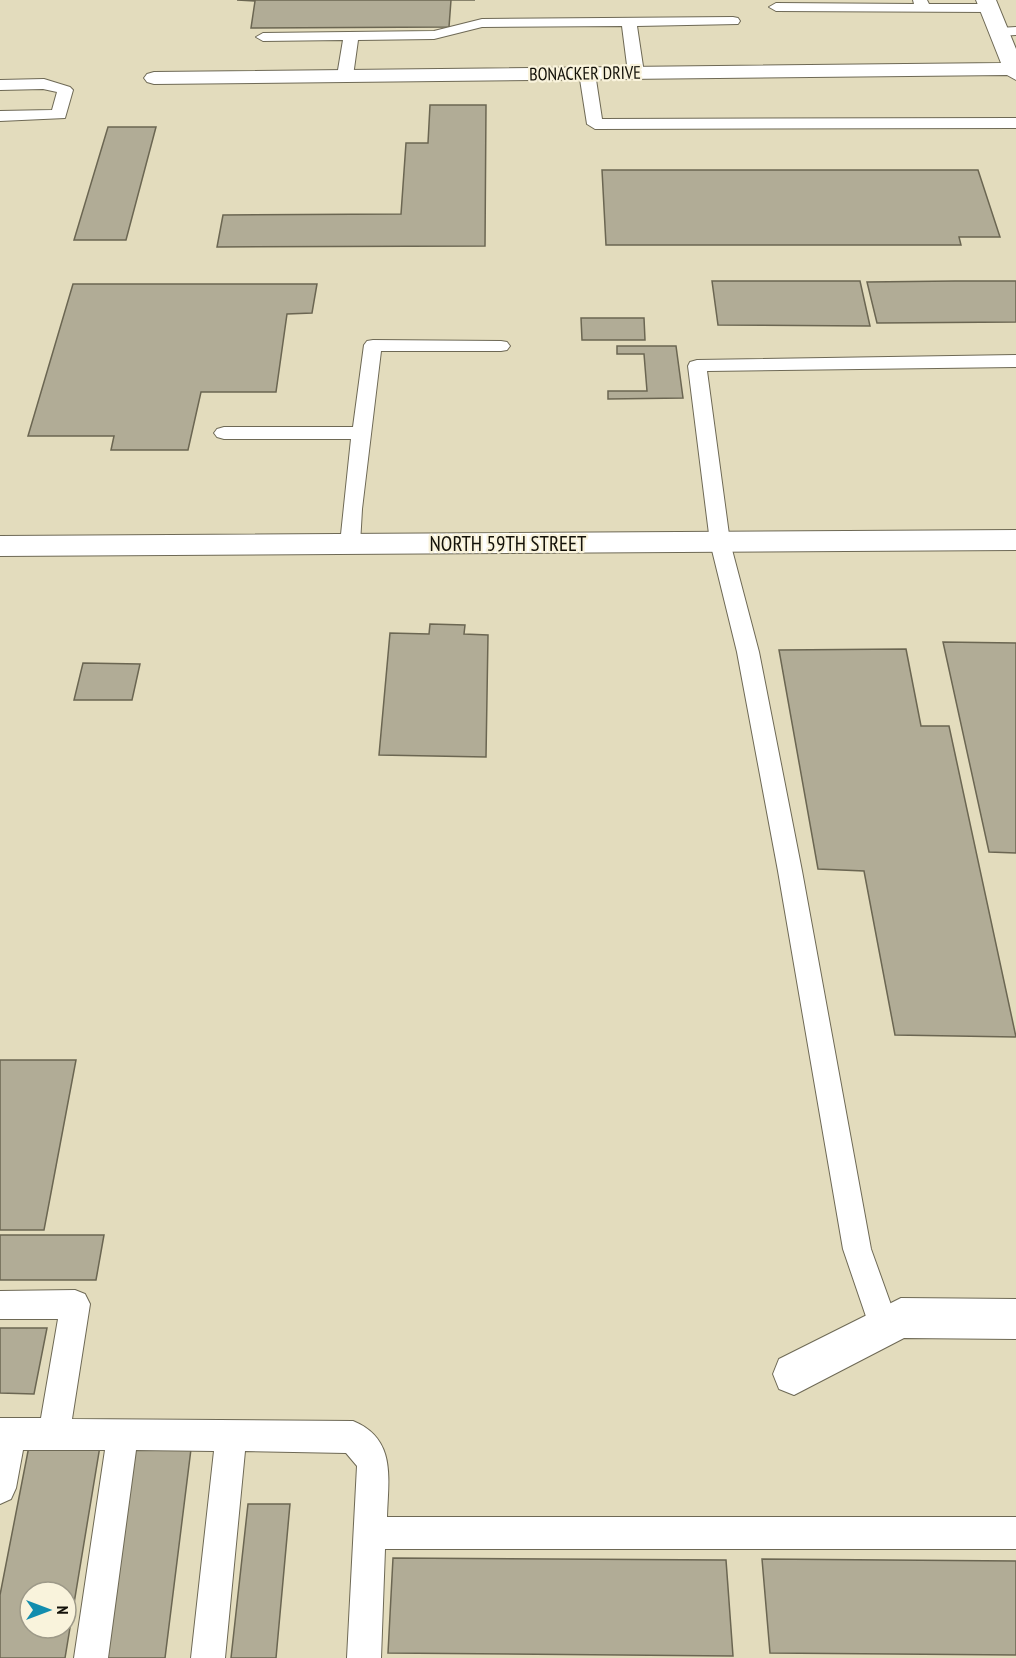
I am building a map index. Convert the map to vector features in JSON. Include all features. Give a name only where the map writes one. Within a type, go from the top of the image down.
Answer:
[{"type":"street","points":[[987,4],[1008,32],[1015,70]]},
{"type":"street","name":"BONACKER DRIVE","points":[[154,78],[1015,70]]},
{"type":"street","name":"NORTH 59TH STREET","points":[[0,546],[1016,540]]},
{"type":"street","points":[[794,1374],[901,1318],[1016,1318]]},
{"type":"lane","points":[[776,7],[987,4]]},
{"type":"lane","points":[[629,21],[636,73]]},
{"type":"lane","points":[[263,37],[434,35],[482,23],[732,21]]},
{"type":"lane","points":[[345,76],[351,37]]},
{"type":"lane","points":[[587,73],[595,124],[1016,123]]},
{"type":"lane","points":[[0,85],[44,84],[65,90],[58,115],[0,116]]},
{"type":"lane","points":[[350,544],[352,509],[373,345],[501,346]]},
{"type":"lane","points":[[884,1327],[856,1249],[792,882],[748,652],[720,542],[696,366],[1016,361]]},
{"type":"lane","points":[[224,433],[361,433]]},
{"type":"lane","points":[[0,1305],[75,1304],[54,1434]]},
{"type":"lane","points":[[0,1488],[5,1434],[353,1437],[373,1461],[364,1658]]},
{"type":"lane","points":[[91,1658],[123,1435]]},
{"type":"lane","points":[[208,1658],[231,1436]]},
{"type":"lane","points":[[371,1533],[1016,1533]]},
{"type":"shaded area","points":[[0,0],[1016,0],[1016,1658],[0,1658]]},
{"type":"building","points":[[237,0],[451,0],[449,27],[251,28],[255,1]]},
{"type":"building","points":[[430,105],[486,105],[485,246],[217,247],[223,215],[401,214],[406,143],[428,143]]},
{"type":"building","points":[[108,127],[156,127],[126,240],[74,240]]},
{"type":"building","points":[[602,170],[978,170],[1000,237],[959,237],[961,245],[606,245]]},
{"type":"building","points":[[712,281],[860,281],[870,326],[718,325]]},
{"type":"building","points":[[1016,281],[1016,322],[877,323],[867,282]]},
{"type":"building","points":[[73,284],[317,284],[312,313],[287,314],[276,392],[201,392],[188,450],[111,450],[114,436],[28,436]]},
{"type":"building","points":[[581,318],[644,318],[645,340],[582,340]]},
{"type":"building","points":[[617,346],[676,346],[683,398],[608,399],[608,391],[647,391],[644,354],[617,354]]},
{"type":"building","points":[[430,624],[465,625],[464,634],[488,635],[486,757],[379,755],[390,633],[429,634]]},
{"type":"building","points":[[943,642],[1016,643],[1016,853],[989,852]]},
{"type":"building","points":[[906,649],[921,726],[949,726],[1016,1037],[895,1035],[864,871],[818,869],[779,650]]},
{"type":"building","points":[[83,663],[140,664],[132,700],[74,700]]},
{"type":"building","points":[[0,1060],[76,1060],[44,1230],[0,1230]]},
{"type":"building","points":[[0,1235],[104,1235],[96,1280],[0,1280]]},
{"type":"building","points":[[0,1328],[47,1328],[34,1394],[0,1393]]},
{"type":"building","points":[[136,1440],[192,1441],[165,1658],[107,1658]]},
{"type":"building","points":[[29,1446],[100,1446],[78,1580],[18,1580],[18,1640],[68,1640],[65,1658],[0,1658],[0,1595]]},
{"type":"building","points":[[248,1504],[290,1504],[276,1658],[231,1658]]},
{"type":"building","points":[[393,1558],[726,1560],[733,1656],[388,1653]]},
{"type":"building","points":[[762,1559],[1016,1561],[1016,1655],[770,1653]]}]
